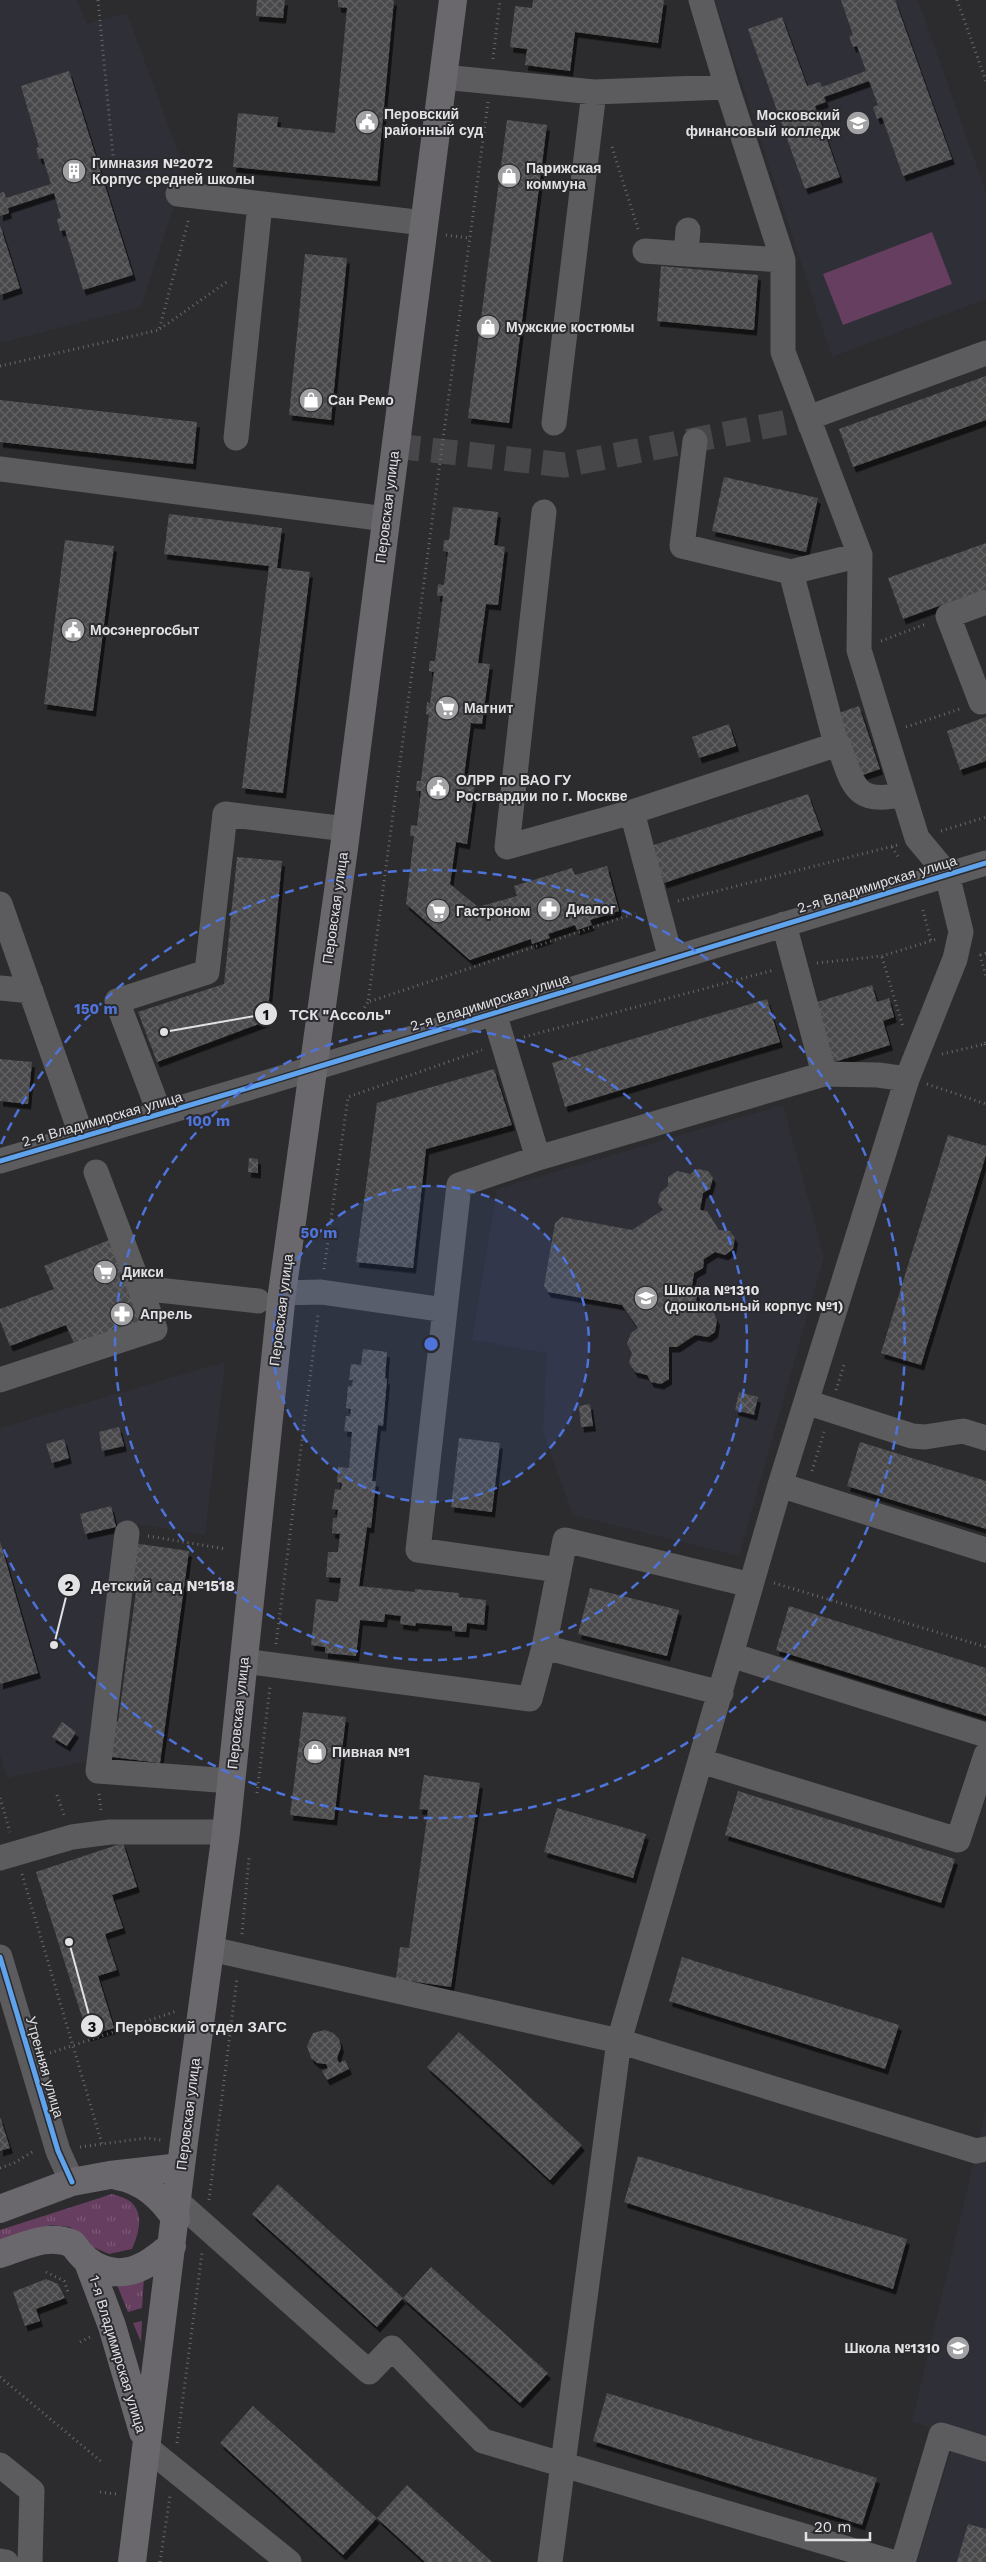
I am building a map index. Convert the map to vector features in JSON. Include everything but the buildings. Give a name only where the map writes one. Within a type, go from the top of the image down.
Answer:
[{"type":"main road","name":"Перовская улица","points":[[132,2562],[182,2155],[226,1832],[243,1662],[270,1297],[312,1069],[346,829],[386,519],[435,229],[443,77],[453,0]]},
{"type":"main road","points":[[0,2209],[72,2182],[110,2175],[182,2155]]},
{"type":"main road","points":[[110,2175],[130,2180],[156,2194],[176,2210]]},
{"type":"main road","name":"1-я Владимирская улица","points":[[0,2254],[48,2238],[74,2244],[88,2262],[127,2374],[146,2447]]},
{"type":"main road","name":"1-я Владимирская улица","points":[[88,2262],[104,2271],[132,2270],[144,2266],[172,2246]]},
{"type":"street","points":[[550,2562],[619,2041],[731,1655],[759,1583],[780,1485],[907,1079],[930,1051],[961,932],[947,874],[916,838],[859,650],[860,555],[783,352],[783,260],[700,0]]},
{"type":"street","points":[[443,77],[594,92],[727,87]]},
{"type":"street","points":[[554,423],[594,92]]},
{"type":"street","points":[[186,195],[435,229]]},
{"type":"street","points":[[236,438],[260,204]]},
{"type":"street","points":[[645,251],[687,242],[783,260]]},
{"type":"street","points":[[808,418],[986,353]]},
{"type":"street","points":[[695,441],[682,546],[791,572],[860,555]]},
{"type":"street","points":[[0,469],[386,519]]},
{"type":"street","points":[[544,512],[507,847],[632,812],[836,744]]},
{"type":"street","points":[[791,572],[836,744],[838,744],[855,788],[862,794],[880,798],[902,794]]},
{"type":"street","points":[[984,701],[948,616],[986,602]]},
{"type":"street","points":[[632,812],[671,959]]},
{"type":"street","points":[[160,1114],[117,1000],[206,972],[225,814],[346,829]]},
{"type":"street","name":"2-я Владимирская улица","points":[[0,1161],[312,1069],[986,863]]},
{"type":"street","points":[[0,904],[82,1137]]},
{"type":"street","points":[[784,924],[824,1074]]},
{"type":"street","points":[[0,988],[31,992]]},
{"type":"street","points":[[494,1013],[538,1158]]},
{"type":"street","points":[[559,1570],[418,1550],[460,1185],[538,1158],[824,1074],[878,1075],[907,1079]]},
{"type":"street","points":[[0,1380],[154,1329],[96,1172]]},
{"type":"street","points":[[140,1288],[270,1297],[321,1292],[445,1310]]},
{"type":"street","points":[[806,1402],[912,1436],[926,1437],[963,1431],[986,1438]]},
{"type":"street","points":[[780,1485],[986,1550]]},
{"type":"street","points":[[127,1533],[98,1771],[231,1781]]},
{"type":"street","points":[[243,1662],[530,1699],[544,1647],[565,1540],[759,1583]]},
{"type":"street","points":[[544,1647],[721,1693]]},
{"type":"street","points":[[731,1655],[986,1735]]},
{"type":"street","points":[[701,1761],[958,1840],[986,1755]]},
{"type":"street","points":[[8,1855],[72,1837],[102,1834],[226,1832]]},
{"type":"street","points":[[211,1949],[240,1954],[619,2041],[976,2151],[986,2149]]},
{"type":"street","name":"Утренняя улица","points":[[0,1957],[6,2000],[31,2059],[58,2150],[72,2182]]},
{"type":"street","points":[[176,2210],[206,2224],[369,2372],[392,2348],[483,2441],[892,2562]]},
{"type":"street","points":[[903,2562],[942,2435],[986,2449]]},
{"type":"street","points":[[146,2447],[289,2562]]},
{"type":"street","points":[[0,2465],[32,2492],[30,2562]]},
{"type":"street","points":[[0,2562],[6,2562]]},
{"type":"path","points":[[98,0],[114,166]]},
{"type":"path","points":[[957,0],[986,81]]},
{"type":"path","points":[[609,139],[645,251]]},
{"type":"path","points":[[159,330],[186,195]]},
{"type":"path","points":[[435,229],[469,238]]},
{"type":"path","points":[[0,366],[159,330],[254,264]]},
{"type":"path","points":[[859,650],[948,616]]},
{"type":"path","points":[[884,734],[984,701]]},
{"type":"path","points":[[892,847],[899,858]]},
{"type":"path","points":[[923,910],[931,941]]},
{"type":"path","points":[[256,1798],[348,1097],[504,1042],[795,965],[882,956],[961,932]]},
{"type":"path","points":[[980,955],[986,953]]},
{"type":"path","points":[[882,956],[906,1038],[911,1044],[930,1051]]},
{"type":"path","points":[[359,1016],[368,1002]]},
{"type":"path","points":[[985,1044],[986,1049]]},
{"type":"path","points":[[907,1079],[986,1104]]},
{"type":"path","points":[[127,1533],[226,1548]]},
{"type":"path","points":[[759,1583],[986,1647]]},
{"type":"path","points":[[98,1771],[102,1834]]},
{"type":"path","points":[[0,1798],[8,1855],[72,2045],[102,2144]]},
{"type":"path","points":[[160,2562],[216,2148],[240,1954],[249,1855]]},
{"type":"path","points":[[31,2059],[169,2012],[203,2006]]},
{"type":"path","points":[[0,2168],[14,2164],[32,2151],[58,2150],[146,2138],[182,2155],[216,2148]]},
{"type":"path","points":[[46,2272],[64,2281],[68,2292]]},
{"type":"path","points":[[0,2378],[103,2463]]},
{"type":"shaded area","points":[[0,0],[77,0],[87,24],[127,13],[185,171],[141,307],[0,343]]},
{"type":"shaded area","name":"Московский финансовый колледж","points":[[715,0],[918,0],[986,192],[986,299],[832,357]]},
{"type":"shaded area","name":"Школа №1310 (дошкольный корпус №1)","points":[[783,1105],[824,1257],[739,1556],[573,1515],[543,1432],[547,1353],[472,1340],[497,1189]]},
{"type":"shaded area","points":[[225,1362],[205,1535],[123,1522],[96,1759],[7,1778],[0,1755],[0,1428]]},
{"type":"shaded area","name":"Школа №1310","points":[[986,2110],[986,2445],[912,2422]]},
{"type":"shaded area","points":[[954,2442],[986,2451],[986,2562],[917,2562]]},
{"type":"green space","points":[[932,232],[952,284],[843,325],[823,274]]},
{"type":"green space","points":[[112,2194],[131,2202],[138,2213],[138,2231],[132,2249],[109,2254],[93,2247],[70,2227],[51,2225],[0,2242],[0,2230]]},
{"type":"green space","points":[[144,2277],[142,2308],[128,2312],[115,2280]]},
{"type":"green space","points":[[142,2321],[141,2342],[133,2323]]},
{"type":"tunnel","points":[[395,446],[564,465],[808,418]]},
{"type":"cycle path","points":[[0,1161],[265,1083],[986,863]]},
{"type":"cycle path","points":[[0,1957],[58,2151],[72,2182]]},
{"type":"place","name":"Перовский районный суд","points":[[367,122]]},
{"type":"place","name":"Московский финансовый колледж","points":[[858,123]]},
{"type":"place","name":"Гимназия №2072 Корпус средней школы","points":[[74,171]]},
{"type":"place","name":"Парижская коммуна","points":[[509,176]]},
{"type":"place","name":"Мужские костюмы","points":[[488,327]]},
{"type":"place","name":"Сан Ремо","points":[[311,400]]},
{"type":"place","name":"Мосэнергосбыт","points":[[73,630]]},
{"type":"place","name":"Магнит","points":[[447,708]]},
{"type":"place","name":"ОЛРР по ВАО ГУ Росгвардии по г. Москве","points":[[438,788]]},
{"type":"place","name":"Диалог","points":[[549,909]]},
{"type":"place","name":"Гастроном","points":[[438,911]]},
{"type":"place","name":"ТСК \"Ассоль\"","points":[[164,1032]]},
{"type":"place","name":"Дикси","points":[[105,1272]]},
{"type":"place","name":"Школа №1310 (дошкольный корпус №1)","points":[[646,1298]]},
{"type":"place","name":"Апрель","points":[[122,1314]]},
{"type":"place","name":"Детский сад №1518","points":[[54,1645]]},
{"type":"place","name":"Пивная №1","points":[[315,1752]]},
{"type":"place","name":"Перовский отдел ЗАГС","points":[[69,1942]]},
{"type":"place","name":"Школа №1310","points":[[958,2348]]}]
